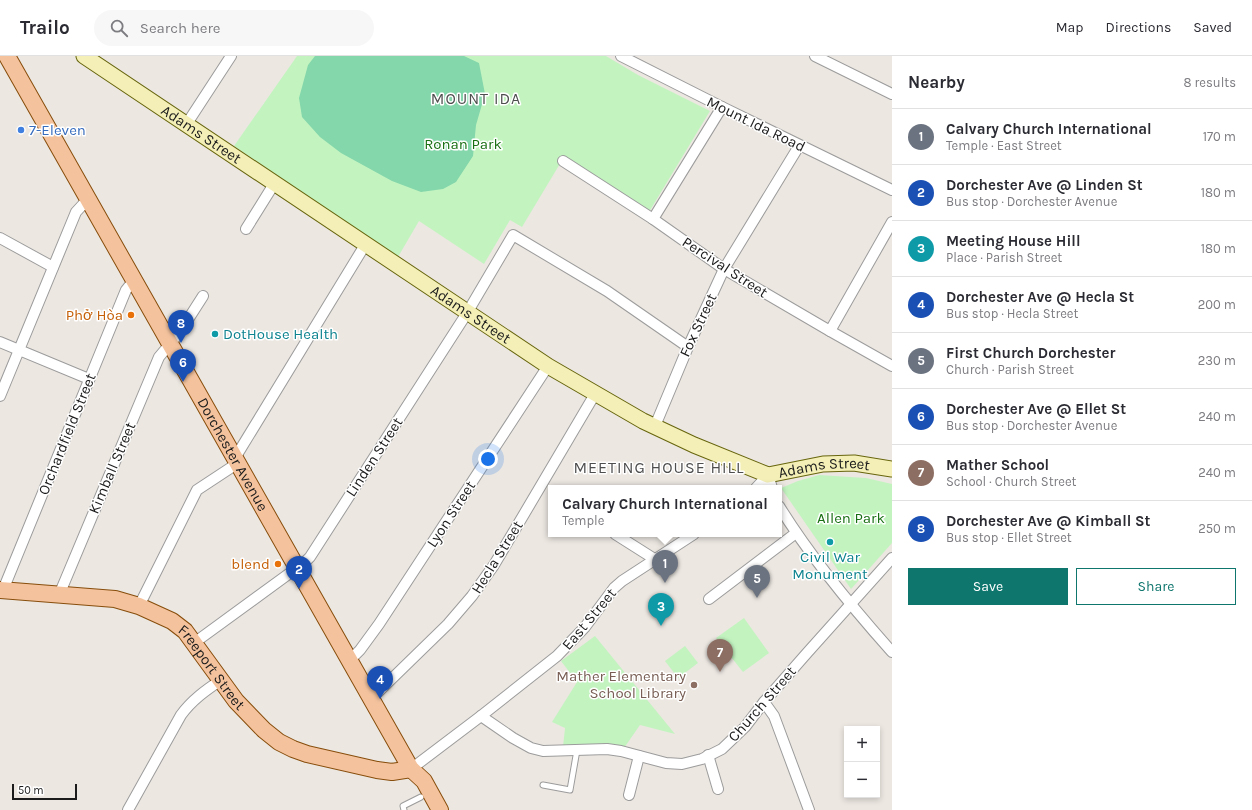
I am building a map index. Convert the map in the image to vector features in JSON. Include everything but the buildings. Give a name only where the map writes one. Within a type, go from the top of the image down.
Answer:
[{"type":"main road","name":"Dorchester Avenue","points":[[7,56],[372,698],[411,769],[413,780],[425,803]]},
{"type":"main road","name":"Adams Street","points":[[84,56],[548,366],[643,421],[770,482],[823,464],[854,463],[892,469]]},
{"type":"main road","name":"Freeport Street","points":[[1,590],[115,600],[138,606],[172,621],[185,631],[236,701],[264,730],[275,739],[293,749],[307,754],[386,772],[411,769]]},
{"type":"main road","name":"Dorchester Avenue","points":[[411,769],[424,781],[440,810]]},
{"type":"street","points":[[186,125],[231,56]]},
{"type":"street","name":"Mount Ida Road","points":[[621,56],[799,146],[892,190]]},
{"type":"street","points":[[815,56],[892,94]]},
{"type":"street","points":[[653,219],[722,107]]},
{"type":"street","name":"Fox Street","points":[[655,426],[688,347],[724,269],[799,146]]},
{"type":"street","name":"Percival Street","points":[[563,161],[653,219],[724,269],[892,366]]},
{"type":"street","points":[[246,230],[274,184]]},
{"type":"street","points":[[0,396],[76,212],[88,199]]},
{"type":"street","points":[[830,331],[892,222]]},
{"type":"street","name":"Linden Street","points":[[194,642],[310,557],[467,313],[513,235],[607,291],[688,347]]},
{"type":"street","points":[[0,238],[53,267]]},
{"type":"street","points":[[138,606],[197,490],[237,461],[365,245]]},
{"type":"street","name":"Orchardfield Street","points":[[1,590],[126,290],[134,280]]},
{"type":"street","name":"Kimball Street","points":[[59,595],[159,357],[180,332],[203,296]]},
{"type":"street","points":[[0,342],[90,379]]},
{"type":"street","name":"Lyon Street","points":[[350,660],[360,650],[379,624],[548,366]]},
{"type":"street","name":"Hecla Street","points":[[372,698],[448,624],[475,592],[496,560],[595,394]]},
{"type":"street","points":[[782,511],[796,533],[850,604],[892,652]]},
{"type":"street","points":[[709,599],[796,533]]},
{"type":"street","points":[[620,537],[656,560]]},
{"type":"street","name":"East Street","points":[[411,769],[557,656],[586,627],[614,588],[622,581],[690,537]]},
{"type":"street","name":"Church Street","points":[[481,716],[508,735],[531,748],[543,751],[607,749],[621,751],[666,763],[682,764],[702,758],[722,748],[745,727],[764,702],[892,558]]},
{"type":"street","points":[[128,810],[181,715],[202,693],[221,680]]},
{"type":"street","points":[[764,702],[774,716],[809,810]]},
{"type":"street","points":[[708,755],[718,789]]},
{"type":"street","points":[[629,795],[639,756]]},
{"type":"lane","points":[[543,785],[570,790],[577,750]]},
{"type":"lane","points":[[404,810],[403,806],[425,803]]},
{"type":"green space","name":"Ronan Park","points":[[297,56],[606,56],[638,75],[710,111],[649,212],[564,157],[522,227],[510,220],[484,264],[419,221],[398,257],[234,146]]},
{"type":"green space","points":[[315,56],[464,56],[479,63],[485,94],[476,125],[473,156],[456,182],[443,189],[421,192],[392,181],[341,153],[320,137],[302,117],[299,98],[308,65]]},
{"type":"green space","name":"Allen Park","points":[[819,475],[866,478],[892,484],[892,543],[851,589],[782,489],[782,488]]},
{"type":"green space","points":[[744,618],[769,653],[743,672],[716,638]]},
{"type":"green space","points":[[595,636],[675,734],[640,725],[624,748],[563,747],[565,728],[552,722],[577,682],[561,661]]},
{"type":"green space","points":[[685,646],[698,663],[678,678],[665,661]]},
{"type":"place","name":"7-Eleven","points":[[21,130]]},
{"type":"place","name":"Phở Hòa","points":[[131,315]]},
{"type":"place","name":"DotHouse Health","points":[[215,334]]},
{"type":"place","name":"Dorchester Ave @ Kimball St","points":[[181,343]]},
{"type":"place","name":"Dorchester Ave @ Ellet St","points":[[183,382]]},
{"type":"place","name":"Civil War Monument","points":[[830,542]]},
{"type":"place","name":"blend","points":[[278,564]]},
{"type":"place","name":"Calvary Church International","points":[[665,583]]},
{"type":"place","name":"Dorchester Ave @ Linden St","points":[[299,589]]},
{"type":"place","name":"First Church Dorchester","points":[[757,598]]},
{"type":"place","name":"Meeting House Hill","points":[[661,626]]},
{"type":"place","name":"Mather School","points":[[720,672]]},
{"type":"place","name":"Mather Elementary School Library","points":[[694,685]]},
{"type":"place","name":"Dorchester Ave @ Hecla St","points":[[380,699]]},
{"type":"district","name":"MOUNT IDA","points":[[476,98]]},
{"type":"district","name":"MEETING HOUSE HILL","points":[[659,467]]}]
